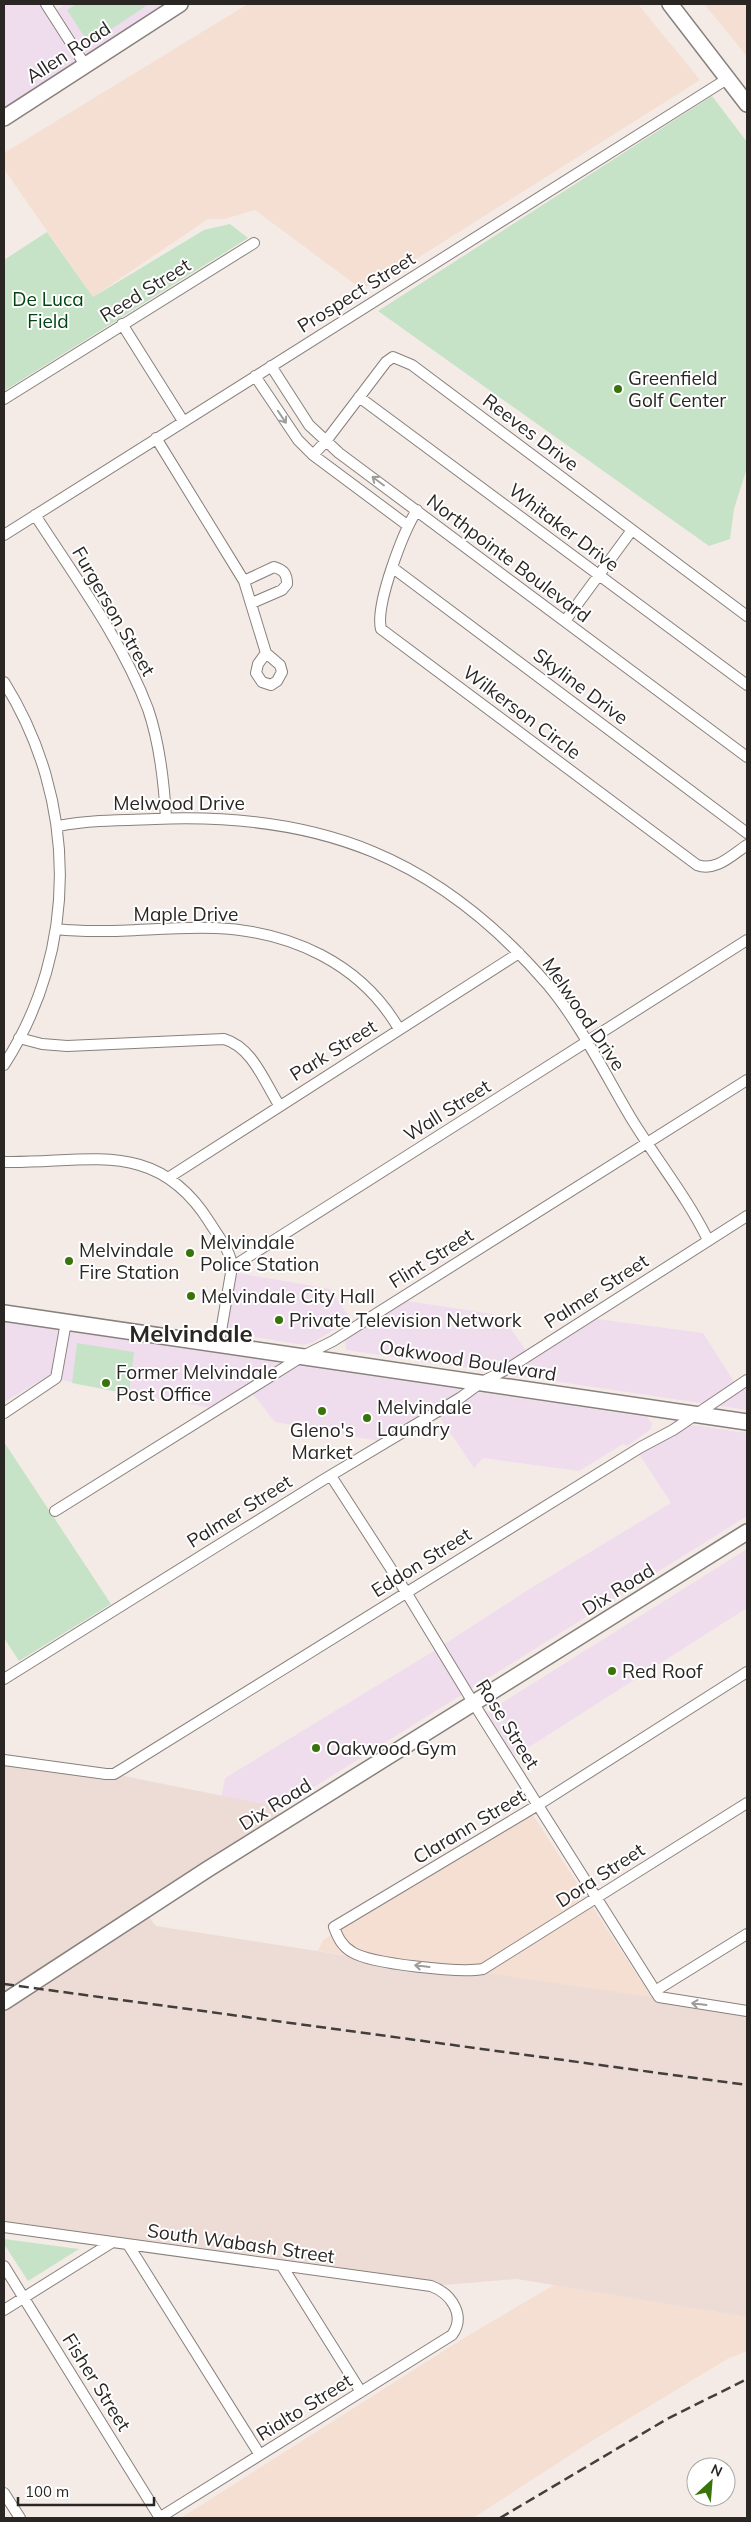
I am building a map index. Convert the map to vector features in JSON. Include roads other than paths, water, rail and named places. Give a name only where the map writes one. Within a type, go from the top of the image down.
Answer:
[{"type":"main road","name":"Allen Road","points":[[4,118],[180,4]]},
{"type":"main road","points":[[670,4],[747,104]]},
{"type":"main road","name":"Oakwood Boulevard","points":[[4,1313],[219,1343],[747,1422]]},
{"type":"main road","name":"Dix Road","points":[[4,2002],[208,1869],[747,1532]]},
{"type":"street","points":[[46,4],[85,64]]},
{"type":"street","name":"Prospect Street","points":[[4,535],[726,79]]},
{"type":"street","name":"Reed Street","points":[[4,399],[254,243]]},
{"type":"street","points":[[122,324],[183,421]]},
{"type":"street","name":"Reeves Drive","points":[[313,455],[326,441],[386,362],[392,357],[401,359],[412,364],[747,616]]},
{"type":"street","name":"Northpointe Boulevard","points":[[271,366],[309,425],[326,441],[747,757]]},
{"type":"street","name":"Northpointe Boulevard","points":[[255,376],[298,440],[313,455],[407,525]]},
{"type":"street","name":"Whitaker Drive","points":[[359,397],[747,685]]},
{"type":"street","points":[[156,438],[244,581],[266,653]]},
{"type":"street","name":"Wilkerson Circle","points":[[417,510],[407,525],[379,611],[381,629],[697,865],[704,868],[715,866],[747,845]]},
{"type":"street","name":"Furgerson Street","points":[[35,515],[113,638],[145,702],[161,763],[166,818]]},
{"type":"street","points":[[565,621],[632,530]]},
{"type":"street","points":[[244,581],[274,567],[283,570],[287,576],[287,584],[282,590],[252,603]]},
{"type":"street","name":"Skyline Drive","points":[[393,568],[747,833]]},
{"type":"street","points":[[4,682],[24,719],[36,748],[58,826],[61,879],[56,929],[42,991],[26,1028],[4,1065]]},
{"type":"street","name":"Melwood Drive","points":[[58,826],[97,821],[213,817],[264,822],[315,833],[362,848],[408,869],[448,892],[485,920],[519,953],[549,987],[586,1043],[646,1143],[708,1240]]},
{"type":"street","name":"Maple Drive","points":[[56,929],[104,932],[216,928],[281,939],[322,954],[353,973],[381,1000],[400,1028]]},
{"type":"street","name":"Wall Street","points":[[232,1267],[747,940]]},
{"type":"street","name":"Park Street","points":[[168,1178],[279,1105],[519,953]]},
{"type":"street","points":[[19,1038],[42,1044],[66,1046],[224,1039],[238,1045],[246,1052],[279,1105]]},
{"type":"street","name":"Flint Street","points":[[55,1511],[303,1356],[333,1341],[747,1080]]},
{"type":"street","points":[[4,1162],[115,1159],[142,1165],[168,1178],[203,1212],[229,1254],[232,1267],[219,1343]]},
{"type":"street","name":"Palmer Street","points":[[4,1679],[460,1398],[482,1382],[509,1368],[747,1216]]},
{"type":"street","points":[[4,1413],[56,1378],[66,1322]]},
{"type":"street","name":"Eddon Street","points":[[4,1760],[114,1774],[694,1415],[747,1380]]},
{"type":"street","name":"Rose Street","points":[[331,1476],[406,1592],[474,1704],[655,1991]]},
{"type":"street","name":"Clarann Street","points":[[470,1971],[375,1960],[354,1954],[343,1945],[334,1928],[538,1805],[747,1672]]},
{"type":"street","name":"Dora Street","points":[[470,1971],[483,1969],[497,1961],[747,1802]]},
{"type":"street","points":[[747,1934],[655,1991],[659,1998],[667,2000],[747,2011]]},
{"type":"street","name":"South Wabash Street","points":[[4,2227],[129,2246],[431,2286],[450,2298],[458,2318]]},
{"type":"street","points":[[4,2310],[111,2243]]},
{"type":"street","points":[[129,2246],[260,2455]]},
{"type":"street","name":"Fisher Street","points":[[4,2266],[159,2518]]},
{"type":"street","points":[[282,2266],[361,2392]]},
{"type":"street","name":"Rialto Street","points":[[159,2518],[452,2335],[458,2324],[458,2318]]},
{"type":"street","points":[[4,2493],[20,2518]]},
{"type":"railway","points":[[4,1984],[747,2085]]},
{"type":"railway","points":[[500,2518],[667,2419],[747,2379]]},
{"type":"place","name":"Greenfield Golf Center","points":[[618,389]]},
{"type":"place","name":"Melvindale Police Station","points":[[190,1253]]},
{"type":"place","name":"Melvindale Fire Station","points":[[69,1261]]},
{"type":"place","name":"Melvindale City Hall","points":[[191,1296]]},
{"type":"place","name":"Private Television Network","points":[[279,1320]]},
{"type":"place","name":"Former Melvindale Post Office","points":[[106,1383]]},
{"type":"place","name":"Gleno's Market","points":[[322,1411]]},
{"type":"place","name":"Melvindale Laundry","points":[[367,1418]]},
{"type":"place","name":"Red Roof","points":[[612,1671]]},
{"type":"place","name":"Oakwood Gym","points":[[316,1748]]},
{"type":"district","name":"Melvindale","points":[[191,1334]]},
{"type":"park label","name":"De Luca Field","points":[[48,310]]}]
